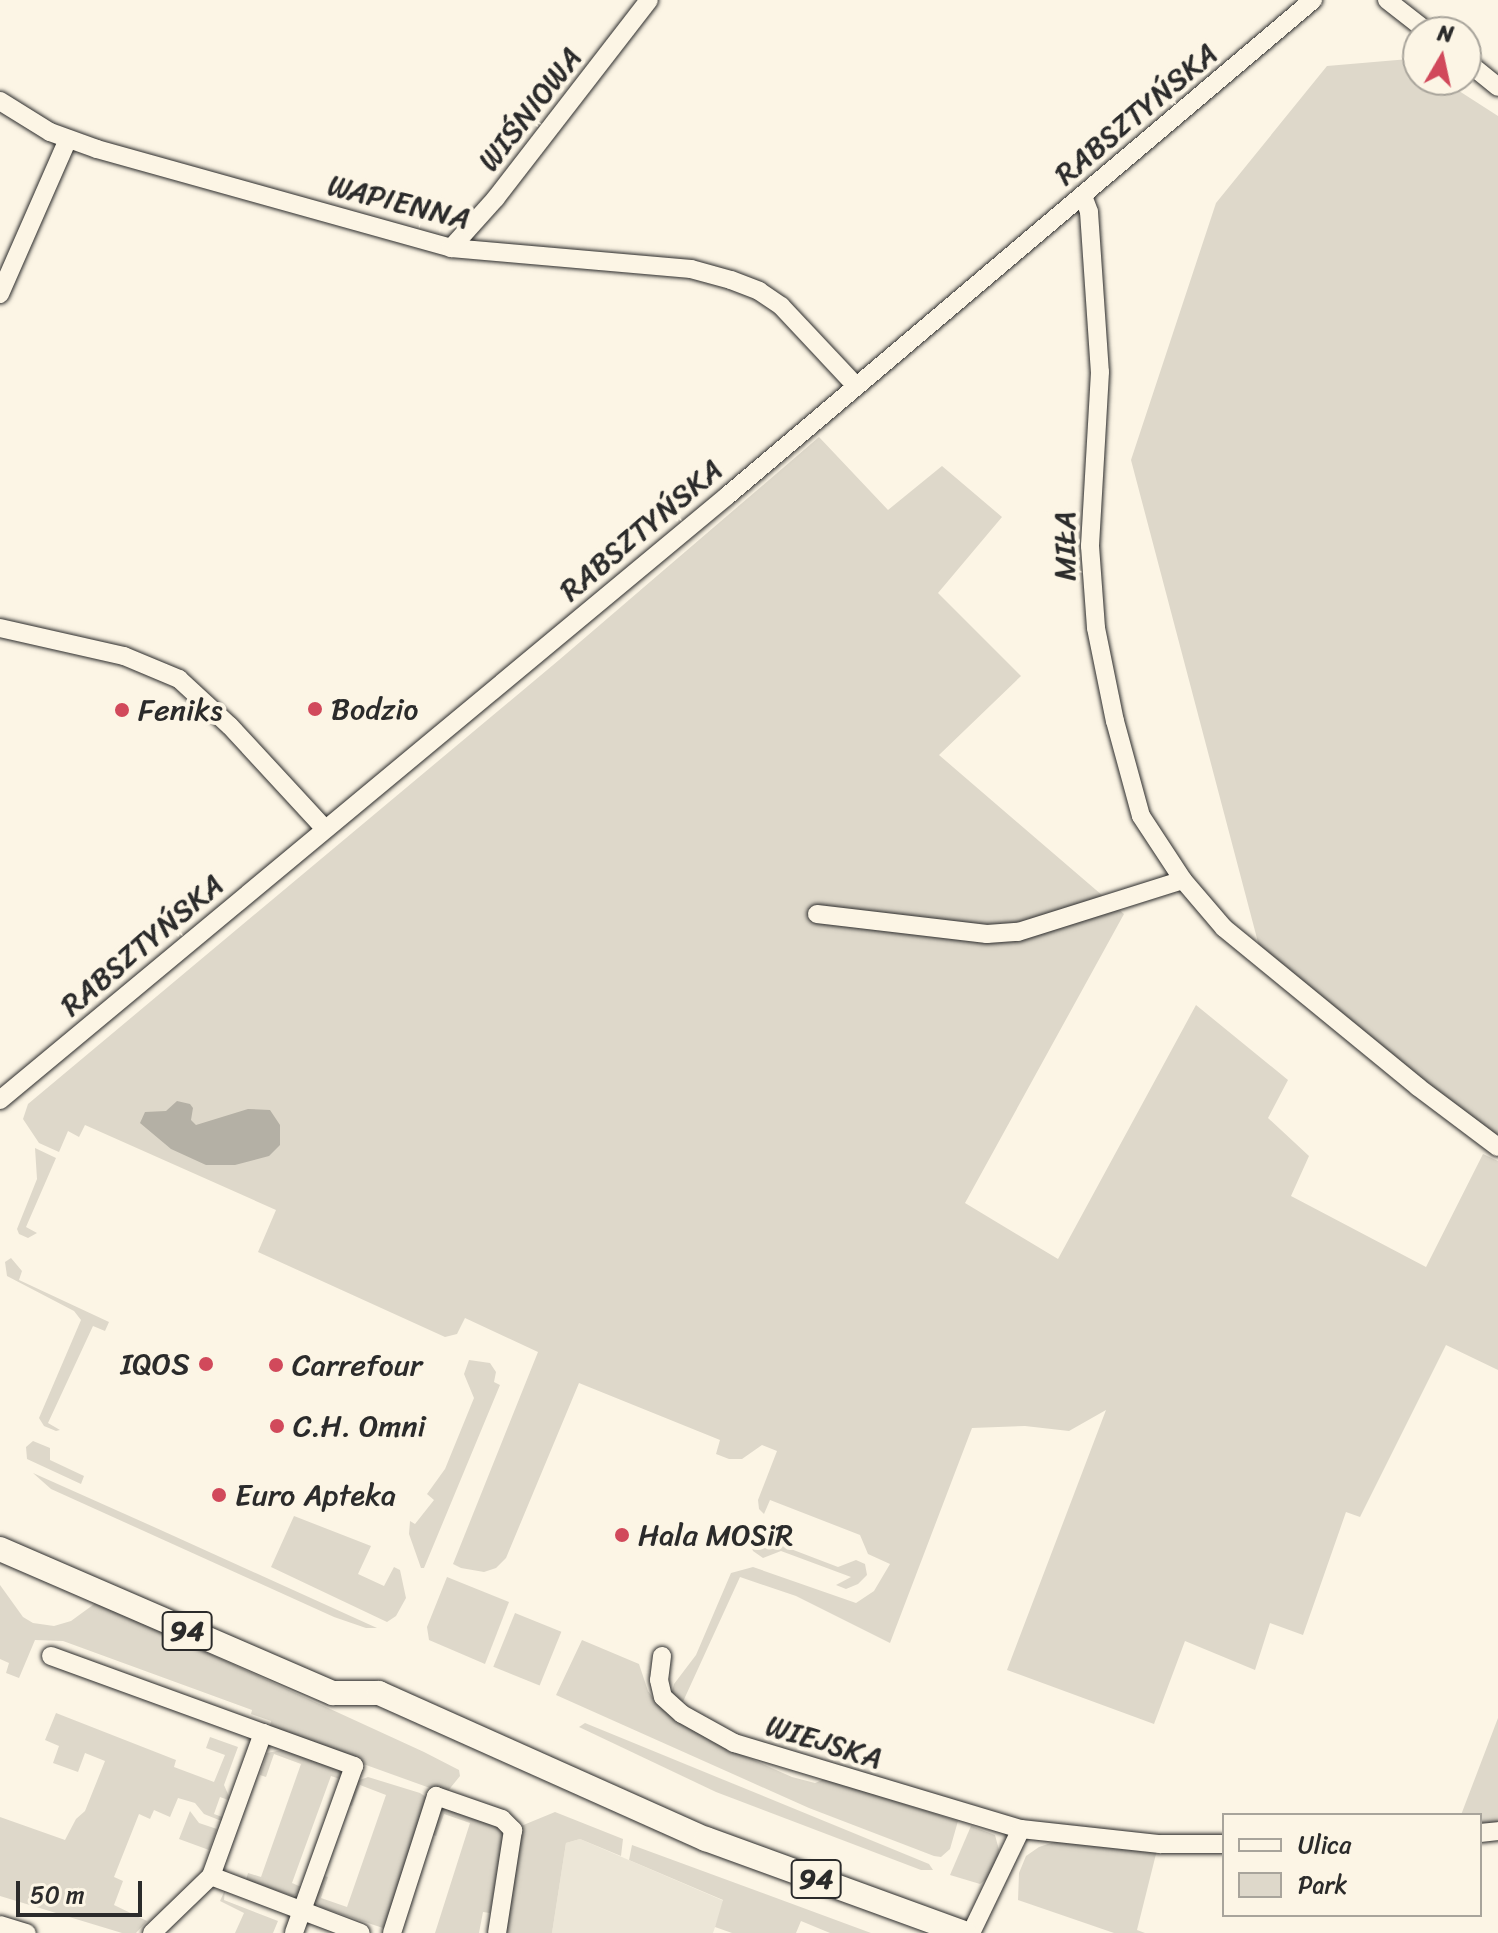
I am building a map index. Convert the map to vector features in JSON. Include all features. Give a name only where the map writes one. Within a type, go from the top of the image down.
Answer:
[{"type":"main road","name":"94","points":[[0,1549],[333,1693],[379,1693],[706,1839],[964,1933]]},
{"type":"street","name":"WIŚNIOWA","points":[[451,248],[496,198],[649,0]]},
{"type":"street","name":"RABSZTYŃSKA","points":[[0,1100],[1083,196],[1313,0]]},
{"type":"street","points":[[1387,0],[1408,16]]},
{"type":"street","points":[[1482,74],[1498,87]]},
{"type":"street","name":"WAPIENNA","points":[[0,101],[50,132],[68,139],[451,248],[691,269],[731,280],[759,291],[781,306],[856,386]]},
{"type":"street","points":[[0,294],[68,139]]},
{"type":"street","name":"MIŁA","points":[[1083,196],[1089,212],[1100,372],[1090,546],[1096,628],[1115,721],[1141,816],[1183,880],[1224,928],[1418,1087],[1498,1147]]},
{"type":"street","points":[[0,628],[147,663],[179,679],[230,726],[324,828]]},
{"type":"street","points":[[817,914],[987,934],[1018,932],[1183,880]]},
{"type":"street","points":[[51,1656],[354,1766],[294,1933]]},
{"type":"street","name":"WIEJSKA","points":[[662,1656],[659,1680],[663,1697],[682,1714],[734,1743],[1021,1829],[1160,1844],[1222,1844]]},
{"type":"street","points":[[152,1933],[211,1876],[263,1733]]},
{"type":"street","points":[[392,1933],[436,1796],[502,1819],[513,1830],[497,1933]]},
{"type":"street","points":[[971,1933],[1021,1829]]},
{"type":"street","points":[[211,1876],[361,1933]]},
{"type":"street","points":[[0,1925],[27,1933]]},
{"type":"shaded area","points":[[177,1101],[190,1104],[193,1108],[191,1120],[196,1125],[248,1109],[270,1110],[280,1125],[280,1145],[269,1156],[235,1165],[206,1165],[171,1149],[140,1123],[145,1112],[166,1111]]},
{"type":"shaded area","points":[[580,1839],[724,1901],[713,1933],[552,1933],[566,1843]]},
{"type":"green space","points":[[1402,60],[1402,96],[1467,96],[1498,116],[1498,1138],[1264,965],[1131,460],[1216,203],[1327,66]]},
{"type":"green space","points":[[819,437],[888,510],[942,466],[1002,517],[938,593],[1021,676],[939,755],[1124,914],[965,1203],[1058,1259],[1196,1005],[1288,1080],[1268,1118],[1309,1156],[1291,1196],[1426,1267],[1483,1154],[1498,1161],[1498,1370],[1446,1345],[1360,1517],[1346,1512],[1303,1635],[1270,1623],[1255,1670],[1185,1641],[1154,1724],[1007,1670],[1106,1410],[1069,1431],[1025,1426],[972,1428],[890,1643],[796,1596],[740,1577],[681,1706],[672,1692],[674,1684],[696,1655],[731,1573],[753,1567],[856,1603],[874,1591],[890,1564],[868,1554],[860,1535],[770,1500],[764,1514],[759,1509],[758,1500],[777,1451],[762,1445],[742,1459],[729,1459],[716,1454],[720,1440],[579,1383],[506,1558],[496,1568],[484,1572],[461,1568],[453,1564],[538,1352],[465,1318],[457,1334],[445,1337],[258,1252],[276,1210],[85,1125],[79,1137],[68,1131],[59,1152],[39,1143],[23,1119],[28,1104],[559,660]]},
{"type":"green space","points":[[35,1148],[56,1158],[26,1227],[37,1233],[28,1238],[19,1234],[17,1229],[37,1179]]},
{"type":"green space","points":[[11,1258],[22,1271],[19,1280],[109,1322],[105,1331],[93,1326],[48,1423],[60,1430],[44,1426],[39,1418],[81,1320],[74,1311],[7,1276],[5,1262]]},
{"type":"green space","points":[[469,1360],[490,1363],[496,1372],[494,1382],[500,1385],[424,1568],[421,1568],[409,1534],[410,1521],[415,1524],[434,1500],[427,1494],[445,1469],[474,1398],[464,1374]]},
{"type":"green space","points":[[33,1441],[50,1448],[50,1460],[84,1476],[81,1484],[27,1459],[26,1447]]},
{"type":"green space","points":[[33,1473],[377,1628],[366,1628],[334,1617],[51,1489]]},
{"type":"green space","points":[[294,1516],[371,1546],[358,1574],[384,1586],[394,1567],[400,1570],[406,1598],[396,1616],[387,1622],[271,1567]]},
{"type":"green space","points":[[762,1524],[770,1528],[757,1536],[838,1567],[856,1560],[865,1564],[867,1575],[858,1584],[846,1589],[836,1585],[851,1577],[781,1551],[763,1558],[753,1551],[748,1537],[752,1527]]},
{"type":"green space","points":[[447,1577],[509,1602],[485,1664],[429,1640],[427,1627]]},
{"type":"green space","points":[[0,1585],[23,1617],[33,1623],[54,1626],[71,1621],[97,1602],[424,1752],[459,1770],[460,1776],[447,1792],[441,1792],[269,1730],[271,1721],[251,1714],[252,1710],[63,1641],[35,1640],[19,1678],[6,1673],[9,1663],[0,1659]]},
{"type":"green space","points":[[515,1613],[561,1632],[540,1686],[493,1667]]},
{"type":"green space","points":[[582,1640],[639,1664],[648,1691],[657,1704],[713,1742],[792,1777],[815,1783],[825,1779],[958,1821],[950,1849],[941,1857],[934,1856],[809,1808],[556,1695]]},
{"type":"green space","points":[[56,1713],[176,1760],[174,1767],[214,1782],[225,1755],[206,1748],[210,1737],[238,1747],[224,1785],[231,1801],[220,1797],[214,1814],[225,1818],[224,1822],[204,1814],[195,1803],[178,1798],[170,1817],[154,1810],[150,1819],[139,1814],[114,1877],[123,1881],[114,1905],[147,1921],[136,1933],[122,1933],[0,1896],[0,1817],[65,1840],[76,1819],[85,1811],[105,1761],[85,1753],[78,1772],[53,1763],[59,1746],[45,1740]]},
{"type":"green space","points":[[1498,1718],[1498,1825],[1482,1827],[1482,1813],[1462,1813]]},
{"type":"green space","points":[[585,1723],[929,1864],[933,1870],[921,1870],[716,1792],[579,1727]]},
{"type":"green space","points":[[287,1749],[338,1767],[346,1781],[331,1776],[292,1883],[306,1889],[293,1896],[246,1880],[248,1873],[261,1877],[301,1764],[274,1754],[266,1777],[260,1775],[267,1753]]},
{"type":"green space","points":[[368,1777],[420,1793],[426,1797],[427,1804],[386,1929],[320,1907],[315,1901],[324,1876],[328,1877],[321,1898],[347,1907],[386,1795],[360,1785],[352,1806],[349,1805],[357,1781]]},
{"type":"green space","points":[[442,1806],[498,1824],[504,1831],[490,1913],[483,1912],[479,1933],[435,1933],[470,1823],[444,1814],[436,1836],[431,1834]]},
{"type":"green space","points":[[190,1811],[199,1823],[217,1829],[209,1850],[179,1839]]},
{"type":"green space","points":[[555,1812],[623,1839],[621,1856],[580,1839],[566,1843],[552,1933],[504,1933],[521,1826]]},
{"type":"green space","points":[[971,1826],[995,1835],[999,1850],[998,1863],[992,1875],[980,1884],[950,1875]]},
{"type":"green space","points":[[1060,1840],[1157,1850],[1137,1930],[1145,1933],[1114,1933],[1018,1900],[1019,1873],[1026,1856],[1039,1847]]},
{"type":"green space","points":[[632,1845],[871,1933],[830,1933],[801,1921],[796,1933],[732,1933],[715,1927],[723,1900],[629,1860]]},
{"type":"green space","points":[[225,1890],[224,1900],[278,1921],[273,1933],[235,1933],[244,1913],[220,1901]]},
{"type":"place","name":"Bodzio","points":[[315,709]]},
{"type":"place","name":"Feniks","points":[[122,710]]},
{"type":"place","name":"IQOS","points":[[206,1364]]},
{"type":"place","name":"Carrefour","points":[[276,1365]]},
{"type":"place","name":"C.H. Omni","points":[[277,1426]]},
{"type":"place","name":"Euro Apteka","points":[[219,1495]]},
{"type":"place","name":"Hala MOSiR","points":[[622,1535]]}]
